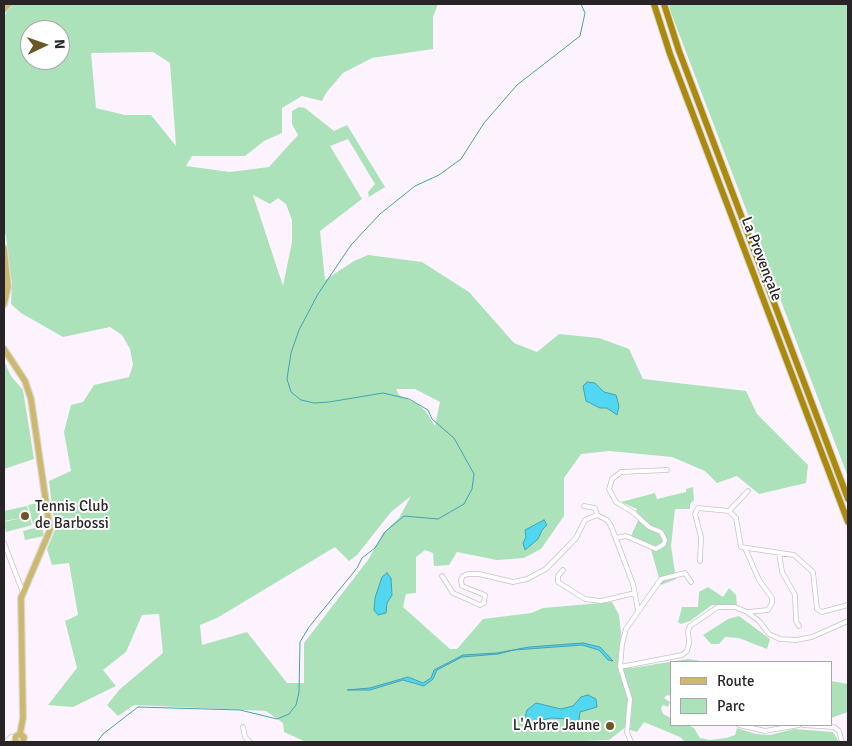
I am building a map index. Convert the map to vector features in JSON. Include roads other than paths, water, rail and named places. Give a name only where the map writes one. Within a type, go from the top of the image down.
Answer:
[{"type":"highway","name":"La Provençale","points":[[654,4],[670,54],[848,522]]},
{"type":"highway","name":"La Provençale","points":[[664,4],[679,51],[848,499]]},
{"type":"main road","points":[[4,9],[8,4]]},
{"type":"main road","points":[[4,248],[8,287],[4,304]]},
{"type":"main road","points":[[4,349],[29,389],[50,522],[47,542],[22,590],[20,605],[23,718],[17,738],[24,737],[23,742]]},
{"type":"street","points":[[616,538],[626,536],[656,549],[664,544],[665,540],[661,532],[649,527],[634,513],[616,502],[609,489],[612,479],[621,472],[667,470]]},
{"type":"street","points":[[729,511],[748,491]]},
{"type":"street","points":[[584,506],[595,508],[597,516]]},
{"type":"street","points":[[700,561],[701,537],[695,514],[698,508],[729,511],[736,518],[740,547],[794,555],[813,572],[817,609],[822,612],[848,605]]},
{"type":"street","points":[[442,576],[453,592],[480,604],[484,603],[484,595],[462,586],[462,576],[479,574],[513,582],[527,579],[546,570],[576,538],[585,520],[597,516],[607,520],[616,538],[635,593],[638,610]]},
{"type":"street","points":[[4,543],[22,590]]},
{"type":"street","points":[[745,548],[759,580],[772,598],[772,603],[768,610],[747,612]]},
{"type":"street","points":[[779,553],[782,572],[794,595],[796,621],[799,626]]},
{"type":"street","points":[[563,570],[558,576],[558,582],[585,599],[601,601],[635,593]]},
{"type":"street","points":[[631,742],[627,732],[630,699],[620,667],[622,644],[626,629],[661,579],[685,573],[691,582]]},
{"type":"street","points":[[620,667],[682,655],[687,651],[690,626],[718,607],[735,607],[747,612],[759,621],[769,634],[780,639],[796,640],[812,637],[848,621]]},
{"type":"street","points":[[743,726],[765,732],[794,726]]},
{"type":"street","points":[[819,726],[834,727],[839,731],[842,742]]},
{"type":"street","points":[[244,727],[245,737],[250,742]]},
{"type":"street","points":[[6,742],[10,737],[17,738]]},
{"type":"water","points":[[587,382],[595,383],[604,392],[616,395],[619,406],[617,415],[607,408],[600,408],[586,401],[583,386]]},
{"type":"water","points":[[544,520],[547,525],[542,530],[538,539],[525,550],[523,543],[526,537],[525,530]]},
{"type":"water","points":[[387,573],[391,578],[392,595],[387,603],[386,613],[378,615],[374,610],[375,598],[382,577]]},
{"type":"water","points":[[583,643],[600,647],[613,661],[608,660],[599,650],[582,645],[514,650],[498,654],[462,657],[437,670],[433,679],[424,686],[403,680],[370,690],[347,690],[370,688],[408,677],[423,683],[431,678],[434,670],[463,655]]},
{"type":"water","points":[[588,695],[596,699],[597,707],[580,712],[579,720],[574,724],[568,719],[551,718],[531,723],[525,718],[527,710],[536,703],[561,709],[573,706],[581,697]]},
{"type":"waterway","points":[[97,742],[103,734],[138,707],[240,710],[277,719],[289,714],[296,705],[299,692],[300,642],[309,627],[357,568],[362,558],[375,548],[385,532],[404,516],[438,519],[464,504],[472,489],[474,474],[454,438],[432,419],[428,410],[409,399],[383,393],[329,402],[314,403],[301,400],[291,392],[287,379],[291,353],[299,330],[318,294],[351,245],[380,214],[415,186],[439,175],[461,159],[484,123],[517,85],[580,36],[585,13],[581,4]]},
{"type":"place","name":"Tennis Club de Barbossi","points":[[25,516]]},
{"type":"place","name":"L'Arbre Jaune","points":[[610,726]]}]
